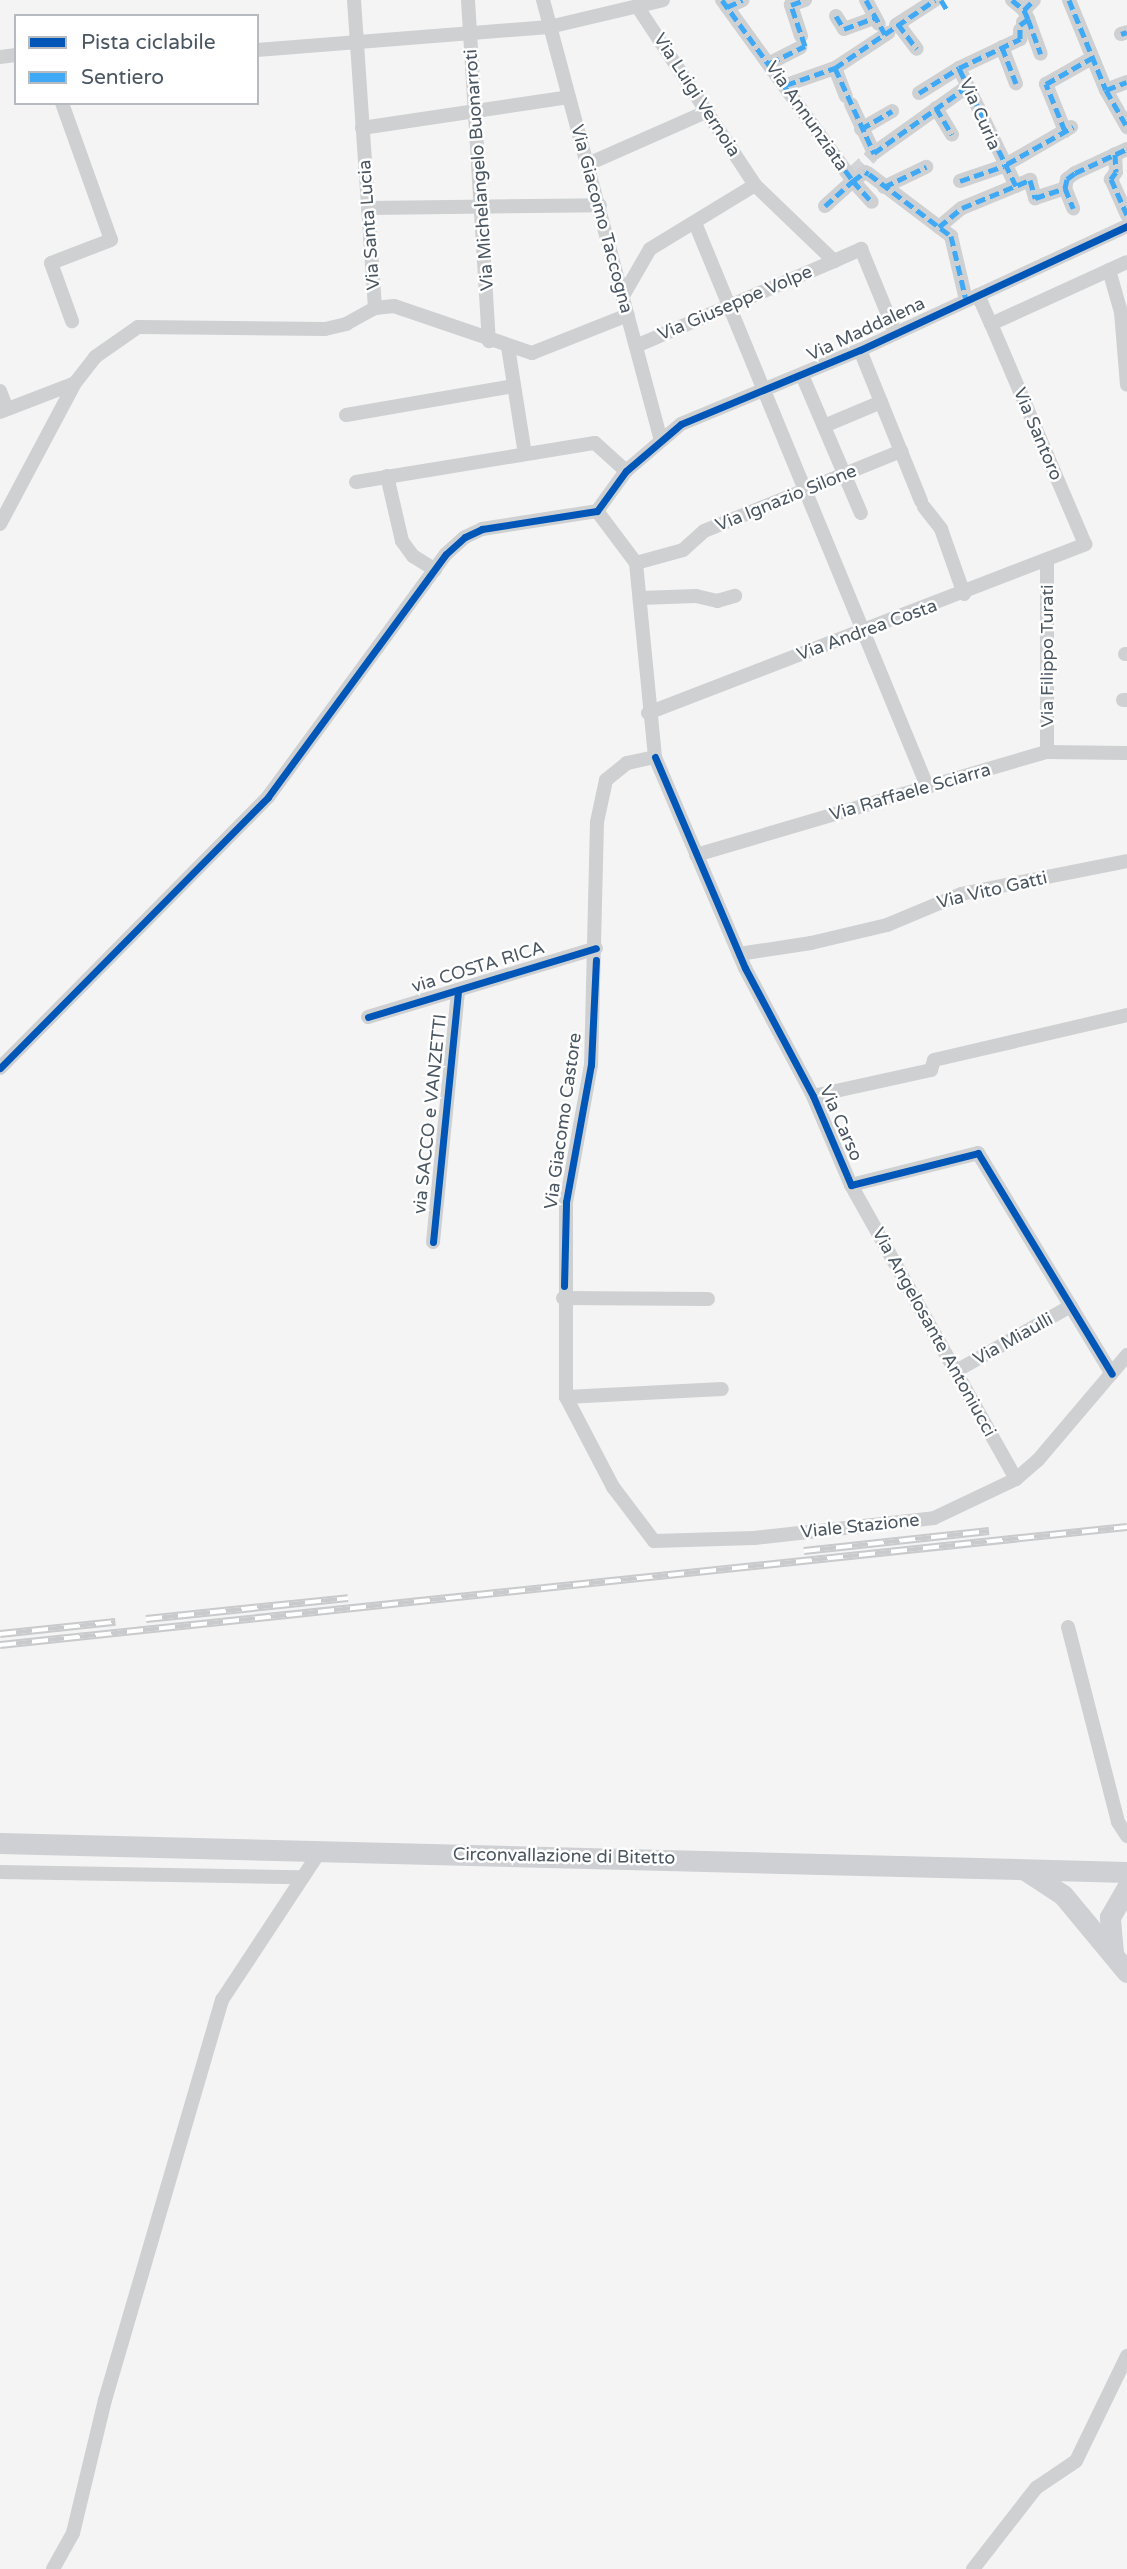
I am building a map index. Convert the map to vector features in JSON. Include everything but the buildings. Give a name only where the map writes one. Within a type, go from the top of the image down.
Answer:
[{"type":"main road","name":"Circonvallazione di Bitetto","points":[[0,1843],[1127,1872]]},
{"type":"main road","points":[[1023,1870],[1063,1895],[1127,1972]]},
{"type":"main road","points":[[1113,1953],[1110,1917],[1127,1888]]},
{"type":"street","name":"Via Santa Lucia","points":[[354,0],[374,308],[394,306],[489,341],[532,353],[628,315]]},
{"type":"street","name":"Via Michelangelo Buonarroti","points":[[468,0],[489,341]]},
{"type":"street","name":"Via Giacomo Taccogna","points":[[543,0],[624,294],[660,438]]},
{"type":"street","points":[[259,50],[550,27],[663,0]]},
{"type":"street","points":[[725,4],[743,0]]},
{"type":"street","points":[[770,63],[801,42],[791,5],[805,0]]},
{"type":"street","points":[[866,0],[875,18],[918,49]]},
{"type":"street","points":[[786,85],[835,68],[935,0]]},
{"type":"street","points":[[1069,0],[1106,90],[1127,127]]},
{"type":"street","name":"Via Annunziata","points":[[725,4],[851,176],[865,172],[951,236],[972,297]]},
{"type":"street","name":"Via Luigi Vernoia","points":[[637,6],[708,110],[755,186],[834,261]]},
{"type":"street","points":[[1024,14],[1041,54]]},
{"type":"street","name":"Via Curia","points":[[1016,186],[965,88],[959,68],[1020,39],[1024,14]]},
{"type":"street","points":[[836,16],[844,29],[875,18]]},
{"type":"street","points":[[1002,47],[1016,83]]},
{"type":"street","points":[[960,181],[1005,165],[1069,129],[1046,84],[1092,58]]},
{"type":"street","points":[[835,68],[873,154],[965,88]]},
{"type":"street","points":[[919,93],[959,68]]},
{"type":"street","points":[[1106,90],[1127,82]]},
{"type":"street","points":[[362,128],[569,97]]},
{"type":"street","points":[[63,105],[111,240],[51,263],[72,321]]},
{"type":"street","points":[[936,108],[952,135]]},
{"type":"street","points":[[588,164],[708,110]]},
{"type":"street","points":[[861,129],[892,111]]},
{"type":"street","points":[[1073,208],[1065,188],[1067,179],[1121,152]]},
{"type":"street","points":[[1121,152],[1116,172],[1111,179],[1127,215]]},
{"type":"street","points":[[884,187],[926,167]]},
{"type":"street","points":[[825,206],[851,176],[872,202]]},
{"type":"street","points":[[939,227],[962,208],[1030,180],[1035,198],[1065,188]]},
{"type":"street","points":[[624,294],[650,249],[755,186]]},
{"type":"street","points":[[368,208],[600,205]]},
{"type":"street","points":[[695,223],[731,305],[805,492],[866,629],[927,786]]},
{"type":"street","name":"Via Maddalena","points":[[597,511],[626,471],[660,438],[681,424],[764,392],[860,350],[1127,226]]},
{"type":"street","name":"Via Giuseppe Volpe","points":[[636,346],[861,249],[895,332]]},
{"type":"street","points":[[972,297],[991,324],[1127,262]]},
{"type":"street","points":[[1109,270],[1121,312],[1127,385]]},
{"type":"street","points":[[0,524],[75,383],[95,357],[138,327],[325,329],[346,324],[374,308]]},
{"type":"street","name":"Via Santoro","points":[[991,324],[1085,544]]},
{"type":"street","points":[[508,347],[525,454]]},
{"type":"street","points":[[860,350],[922,504],[941,529],[964,594]]},
{"type":"street","points":[[802,375],[861,513]]},
{"type":"street","points":[[0,391],[3,411],[75,383]]},
{"type":"street","points":[[346,415],[514,386]]},
{"type":"street","points":[[824,426],[881,402]]},
{"type":"street","points":[[356,482],[595,443],[626,471]]},
{"type":"street","name":"Via Ignazio Silone","points":[[636,563],[683,550],[704,531],[901,451]]},
{"type":"street","points":[[387,476],[402,541],[413,556],[435,570]]},
{"type":"street","points":[[0,1068],[268,797],[435,570],[465,537],[482,529],[597,511],[636,563],[648,713],[655,757]]},
{"type":"street","name":"Via Andrea Costa","points":[[648,713],[964,594],[1085,544]]},
{"type":"street","name":"Via Filippo Turati","points":[[1046,752],[1047,560]]},
{"type":"street","points":[[640,598],[696,596],[717,601],[735,596]]},
{"type":"street","name":"Via Raffaele Sciarra","points":[[696,855],[1046,752],[1127,753]]},
{"type":"street","name":"Via Carso","points":[[655,757],[738,954],[813,1096],[851,1185],[978,1153],[1112,1374]]},
{"type":"street","name":"Via Giacomo Castore","points":[[566,1397],[563,1298],[566,1202],[591,1065],[596,948],[597,822],[606,780],[627,763],[655,757]]},
{"type":"street","name":"Via Vito Gatti","points":[[738,954],[811,943],[887,925],[961,894],[1127,861]]},
{"type":"street","name":"via COSTA RICA","points":[[368,1017],[596,948]]},
{"type":"street","name":"via SACCO e VANZETTI","points":[[433,1242],[458,990]]},
{"type":"street","points":[[813,1096],[930,1070],[934,1060],[1127,1015]]},
{"type":"street","name":"Via Angelosante Antoniucci","points":[[851,1185],[1016,1479]]},
{"type":"street","points":[[563,1298],[708,1298]]},
{"type":"street","name":"Via Miaulli","points":[[956,1371],[1071,1306]]},
{"type":"street","name":"Viale Stazione","points":[[566,1397],[613,1487],[654,1541],[754,1538],[934,1518],[1016,1479],[1127,1355]]},
{"type":"street","points":[[566,1397],[722,1389]]},
{"type":"street","points":[[1068,1627],[1118,1822],[1127,1836]]},
{"type":"street","points":[[53,2569],[73,2533],[105,2400],[171,2182],[206,2047],[222,2000],[300,1877],[321,1850]]},
{"type":"street","points":[[0,1872],[300,1877]]},
{"type":"street","points":[[973,2569],[1035,2488],[1076,2461],[1127,2356]]},
{"type":"tunnel","points":[[853,173],[872,155]]},
{"type":"railway","points":[[0,1645],[1127,1527]]},
{"type":"railway","points":[[804,1551],[989,1531]]},
{"type":"railway","points":[[146,1619],[348,1598]]},
{"type":"railway","points":[[0,1634],[115,1622]]},
{"type":"marked path","points":[[722,0],[853,181],[865,172],[869,174],[951,236],[966,300]]},
{"type":"marked path","points":[[727,7],[743,0]]},
{"type":"marked path","points":[[770,63],[805,46],[791,5],[805,0]]},
{"type":"marked path","points":[[866,0],[885,34]]},
{"type":"marked path","points":[[786,85],[835,68],[935,0]]},
{"type":"marked path","points":[[941,0],[947,10]]},
{"type":"marked path","points":[[1012,0],[1024,10]]},
{"type":"marked path","points":[[1016,186],[959,68],[1020,39],[1020,25],[1028,19],[1024,10],[1034,0]]},
{"type":"marked path","points":[[1069,0],[1106,90],[1127,127]]},
{"type":"marked path","points":[[836,16],[844,29],[875,18]]},
{"type":"marked path","points":[[1028,19],[1041,54]]},
{"type":"marked path","points":[[898,24],[917,49]]},
{"type":"marked path","points":[[1121,34],[1127,32]]},
{"type":"marked path","points":[[1002,47],[1016,83]]},
{"type":"marked path","points":[[1065,131],[1046,84],[1092,58]]},
{"type":"marked path","points":[[835,68],[874,153],[965,88]]},
{"type":"marked path","points":[[919,93],[959,68]]},
{"type":"marked path","points":[[1106,90],[1127,82]]},
{"type":"marked path","points":[[936,108],[952,135]]},
{"type":"marked path","points":[[861,129],[892,111]]},
{"type":"marked path","points":[[1007,164],[1073,127]]},
{"type":"marked path","points":[[939,227],[962,208],[1030,180],[1035,198],[1065,188],[1067,179],[1075,173],[1127,149]]},
{"type":"marked path","points":[[1115,154],[1116,172],[1111,179],[1127,215]]},
{"type":"marked path","points":[[960,181],[1004,166]]},
{"type":"marked path","points":[[884,187],[926,167]]},
{"type":"marked path","points":[[825,206],[853,181],[872,202]]},
{"type":"marked path","points":[[1065,188],[1073,208]]},
{"type":"cycle path","points":[[0,1068],[268,797],[446,554],[465,537],[482,529],[597,511],[626,471],[681,424],[860,350],[1127,226]]},
{"type":"cycle path","points":[[655,757],[745,968],[813,1096],[851,1185],[978,1153],[1112,1374]]},
{"type":"cycle path","points":[[368,1017],[596,948]]},
{"type":"cycle path","points":[[564,1286],[566,1202],[591,1065],[596,960]]},
{"type":"cycle path","points":[[433,1242],[458,990]]}]
